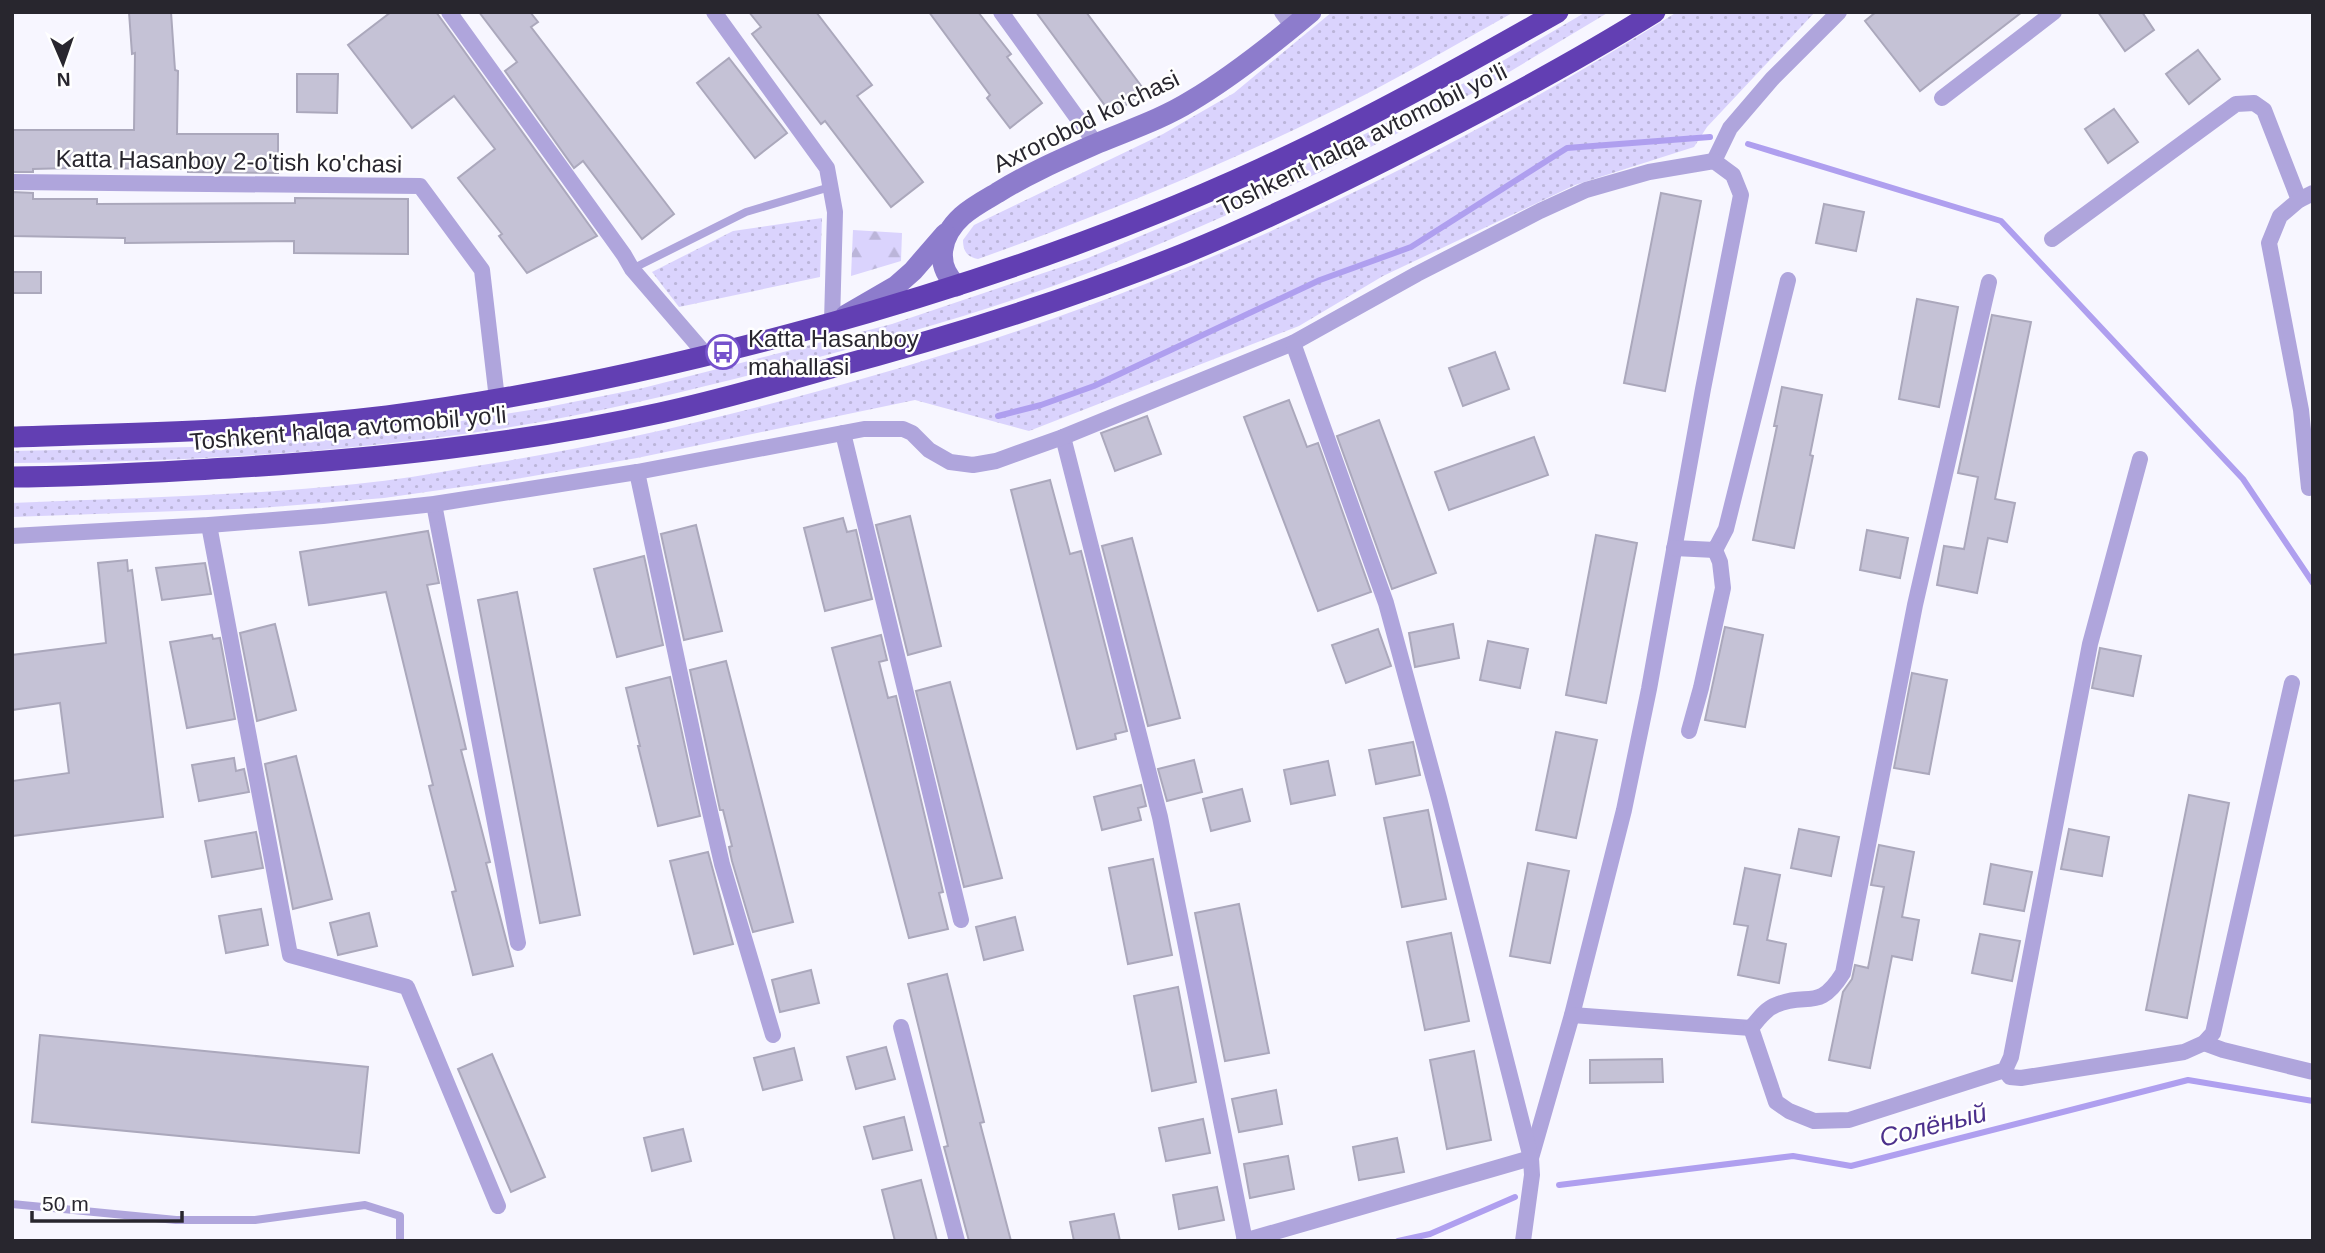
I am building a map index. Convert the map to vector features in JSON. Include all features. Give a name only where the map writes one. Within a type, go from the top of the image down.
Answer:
[{"type":"highway","name":"Toshkent halqa avtomobil yo'li","points":[[12,437],[208,430],[386,416],[643,372],[832,322],[957,285],[1143,220],[1264,168],[1381,110],[1558,12]]},
{"type":"highway","name":"Toshkent halqa avtomobil yo'li","points":[[12,477],[148,473],[274,465],[396,455],[507,440],[662,413],[908,348],[1102,285],[1258,222],[1333,188],[1470,117],[1655,12]]},
{"type":"street","points":[[449,12],[624,254],[632,269],[707,356]]},
{"type":"street","points":[[714,12],[827,168],[835,212],[832,322]]},
{"type":"street","points":[[1002,12],[1096,144]]},
{"type":"street","name":"Axrorobod ko'chasi","points":[[832,322],[896,286],[971,209],[1018,180],[1190,102],[1225,79],[1288,20],[1311,12]]},
{"type":"street","points":[[1714,162],[1730,128],[1772,79],[1839,12]]},
{"type":"street","points":[[1942,99],[2054,12]]},
{"type":"street","points":[[2052,239],[2236,104],[2254,103],[2264,110],[2306,197],[2280,216],[2269,243],[2301,410],[2309,488]]},
{"type":"street","points":[[12,536],[209,525],[433,504],[637,472],[864,429],[903,429],[950,462],[973,465],[996,461],[1063,438],[1293,343],[1417,274],[1539,211],[1586,190],[1649,172],[1714,162],[1733,174],[1741,195],[1624,810],[1572,1015],[1531,1158]]},
{"type":"street","name":"Katta Hasanboy 2-o'tish ko'chasi","points":[[12,182],[420,186],[482,270],[496,399]]},
{"type":"street","points":[[952,227],[941,262],[946,273],[957,285]]},
{"type":"street","points":[[1715,550],[1726,529],[1788,280]]},
{"type":"street","points":[[1572,1015],[1751,1028],[1774,1005],[1806,1000],[1829,992],[1843,973],[1915,605],[1989,282]]},
{"type":"street","points":[[1293,343],[1386,603],[1439,798],[1531,1158],[1523,1241]]},
{"type":"street","points":[[843,433],[961,920]]},
{"type":"street","points":[[1063,438],[1160,817],[1245,1241],[1531,1158]]},
{"type":"street","points":[[1751,1028],[1776,1102],[1789,1111],[1814,1121],[1849,1120],[2005,1070],[2011,1057],[2090,644],[2140,458]]},
{"type":"street","points":[[637,472],[719,851],[773,1035]]},
{"type":"street","points":[[433,504],[518,943]]},
{"type":"street","points":[[209,525],[290,955],[407,987],[498,1206]]},
{"type":"street","points":[[1674,548],[1715,550]]},
{"type":"street","points":[[1689,731],[1723,588],[1720,562],[1715,550]]},
{"type":"street","points":[[2005,1070],[2010,1077],[2021,1078],[2184,1052],[2204,1043],[2213,1033],[2292,683]]},
{"type":"street","points":[[901,1027],[957,1241]]},
{"type":"street","points":[[2204,1043],[2222,1050],[2313,1072]]},
{"type":"lane","points":[[632,269],[746,212],[830,187]]},
{"type":"lane","points":[[12,1203],[176,1220],[255,1220],[365,1205],[400,1216],[400,1241]]},
{"type":"green space","points":[[1332,12],[1514,12],[1374,90],[1228,160],[1079,222],[978,259],[966,253],[963,240],[974,225],[1163,134],[1234,93]]},
{"type":"green space","points":[[1586,12],[1609,12],[1432,115],[1290,186],[1096,270],[1023,297],[910,332],[797,363],[608,409],[492,430],[313,451],[133,461],[12,463],[12,451],[191,447],[291,440],[443,424],[643,388],[892,324],[1088,258],[1283,176],[1470,80]]},
{"type":"green space","points":[[1677,12],[1815,12],[1707,127],[1694,147],[1575,185],[1383,276],[1299,326],[1029,431],[915,400],[637,458],[384,498],[260,508],[12,517],[12,503],[313,488],[399,479],[510,460],[710,419],[938,356],[1085,307],[1239,245],[1314,211],[1535,97]]},
{"type":"green space","points":[[822,218],[820,277],[679,307],[652,272],[733,231]]},
{"type":"green space","points":[[853,230],[902,233],[901,261],[851,276]]},
{"type":"building","points":[[129,12],[171,12],[175,70],[178,71],[177,134],[278,134],[278,173],[72,168],[12,172],[12,130],[134,130],[135,53],[132,54]]},
{"type":"building","points":[[391,12],[436,12],[597,236],[527,273],[499,236],[502,234],[458,178],[495,149],[454,96],[412,128],[348,45]]},
{"type":"building","points":[[479,12],[530,12],[538,22],[531,27],[674,214],[642,239],[583,161],[574,168],[505,71],[517,62]]},
{"type":"building","points":[[749,12],[816,12],[872,85],[857,96],[923,182],[891,207],[825,121],[821,124],[752,34],[761,27]]},
{"type":"building","points":[[929,12],[978,12],[1011,54],[1007,57],[1042,103],[1010,128],[987,98],[990,95]]},
{"type":"building","points":[[1036,12],[1086,12],[1145,91],[1112,115]]},
{"type":"building","points":[[1876,12],[2022,12],[1920,91],[1865,21]]},
{"type":"building","points":[[2098,12],[2142,12],[2154,30],[2125,51]]},
{"type":"building","points":[[2198,50],[2220,79],[2189,104],[2166,74]]},
{"type":"building","points":[[729,58],[787,133],[755,158],[697,83]]},
{"type":"building","points":[[297,74],[338,74],[337,113],[297,112]]},
{"type":"building","points":[[2114,109],[2138,142],[2108,163],[2085,129]]},
{"type":"building","points":[[12,192],[33,193],[33,199],[97,199],[97,204],[295,203],[295,198],[408,199],[408,254],[294,253],[294,241],[125,243],[125,238],[12,236]]},
{"type":"building","points":[[1661,193],[1701,201],[1665,391],[1624,383]]},
{"type":"building","points":[[1824,204],[1864,212],[1856,251],[1816,243]]},
{"type":"building","points":[[12,272],[41,272],[41,293],[12,293]]},
{"type":"building","points":[[1917,299],[1958,307],[1939,407],[1899,399]]},
{"type":"building","points":[[1992,315],[2031,322],[1995,499],[2015,503],[2007,542],[1988,538],[1977,593],[1937,585],[1944,546],[1964,549],[1978,477],[1958,473]]},
{"type":"building","points":[[1495,352],[1509,389],[1463,406],[1449,368]]},
{"type":"building","points":[[1782,387],[1822,395],[1810,455],[1813,456],[1794,548],[1753,540],[1777,426],[1774,426]]},
{"type":"building","points":[[1289,400],[1307,447],[1318,443],[1371,592],[1318,611],[1244,417]]},
{"type":"building","points":[[1147,416],[1161,454],[1115,471],[1101,433]]},
{"type":"building","points":[[1379,420],[1436,573],[1392,589],[1337,436]]},
{"type":"building","points":[[1534,437],[1548,475],[1449,510],[1435,472]]},
{"type":"building","points":[[1050,480],[1070,554],[1081,551],[1127,731],[1115,734],[1116,739],[1077,749],[1011,490]]},
{"type":"building","points":[[910,516],[941,646],[908,655],[876,525]]},
{"type":"building","points":[[843,518],[847,532],[856,530],[872,599],[825,611],[804,528]]},
{"type":"building","points":[[696,525],[722,631],[684,640],[661,534]]},
{"type":"building","points":[[1867,530],[1908,538],[1900,578],[1860,570]]},
{"type":"building","points":[[428,531],[439,583],[427,585],[466,749],[461,750],[490,862],[486,863],[513,966],[473,975],[452,892],[456,891],[429,786],[433,785],[386,592],[309,605],[300,552]]},
{"type":"building","points":[[1596,535],[1637,543],[1606,703],[1566,695]]},
{"type":"building","points":[[1132,538],[1180,718],[1148,726],[1102,546]]},
{"type":"building","points":[[644,556],[663,645],[617,657],[594,569]]},
{"type":"building","points":[[127,560],[128,571],[132,570],[163,817],[12,836],[12,781],[69,773],[60,703],[12,710],[12,655],[106,643],[98,563]]},
{"type":"building","points":[[205,563],[211,594],[162,600],[156,568]]},
{"type":"building","points":[[517,592],[580,915],[540,923],[478,600]]},
{"type":"building","points":[[275,624],[296,710],[257,721],[240,633]]},
{"type":"building","points":[[1453,624],[1459,658],[1415,667],[1409,633]]},
{"type":"building","points":[[1725,627],[1763,635],[1745,727],[1705,720]]},
{"type":"building","points":[[1378,629],[1391,666],[1346,683],[1332,645]]},
{"type":"building","points":[[212,635],[213,639],[220,638],[235,719],[187,728],[170,642]]},
{"type":"building","points":[[881,635],[887,660],[879,662],[888,698],[896,696],[943,892],[939,893],[948,929],[909,938],[832,648]]},
{"type":"building","points":[[1488,641],[1528,649],[1520,688],[1480,680]]},
{"type":"building","points":[[2100,648],[2141,656],[2133,696],[2092,688]]},
{"type":"building","points":[[726,661],[793,922],[753,932],[732,861],[729,847],[732,846],[723,810],[720,810],[690,670]]},
{"type":"building","points":[[1912,673],[1947,680],[1929,774],[1894,768]]},
{"type":"building","points":[[670,677],[700,816],[658,826],[626,688]]},
{"type":"building","points":[[950,682],[1002,878],[964,887],[916,691]]},
{"type":"building","points":[[1556,732],[1597,740],[1576,838],[1536,830]]},
{"type":"building","points":[[1413,742],[1420,775],[1376,784],[1369,750]]},
{"type":"building","points":[[296,756],[332,899],[293,909],[265,764]]},
{"type":"building","points":[[234,758],[236,771],[244,769],[249,792],[199,801],[192,765]]},
{"type":"building","points":[[1194,760],[1202,792],[1167,801],[1158,769]]},
{"type":"building","points":[[1328,761],[1335,795],[1291,804],[1284,770]]},
{"type":"building","points":[[1141,785],[1146,806],[1138,808],[1141,820],[1102,830],[1094,797]]},
{"type":"building","points":[[1242,789],[1250,821],[1211,831],[1203,799]]},
{"type":"building","points":[[2189,795],[2229,803],[2187,1018],[2146,1010]]},
{"type":"building","points":[[1428,810],[1446,899],[1402,907],[1384,818]]},
{"type":"building","points":[[1799,829],[1839,837],[1831,876],[1791,868]]},
{"type":"building","points":[[2069,829],[2109,837],[2102,876],[2061,869]]},
{"type":"building","points":[[256,832],[263,868],[212,877],[205,841]]},
{"type":"building","points":[[1879,845],[1914,852],[1902,917],[1919,920],[1912,960],[1892,956],[1870,1068],[1829,1060],[1843,992],[1852,979],[1855,965],[1868,968],[1884,887],[1871,885]]},
{"type":"building","points":[[708,852],[733,944],[694,954],[670,861]]},
{"type":"building","points":[[1153,859],[1172,955],[1128,964],[1109,868]]},
{"type":"building","points":[[1528,863],[1569,871],[1550,963],[1510,956]]},
{"type":"building","points":[[1991,864],[2032,872],[2024,911],[1984,904]]},
{"type":"building","points":[[1745,868],[1780,875],[1767,940],[1786,944],[1779,983],[1738,975],[1748,926],[1734,924]]},
{"type":"building","points":[[1239,904],[1269,1053],[1225,1061],[1195,913]]},
{"type":"building","points":[[261,909],[268,945],[226,953],[219,916]]},
{"type":"building","points":[[369,913],[377,946],[338,955],[330,923]]},
{"type":"building","points":[[1015,917],[1023,950],[984,960],[976,927]]},
{"type":"building","points":[[1451,933],[1469,1021],[1425,1030],[1407,942]]},
{"type":"building","points":[[1980,934],[2020,941],[2012,981],[1972,973]]},
{"type":"building","points":[[811,970],[819,1003],[780,1012],[772,980]]},
{"type":"building","points":[[947,974],[984,1122],[980,1123],[1011,1241],[969,1241],[944,1147],[948,1146],[908,984]]},
{"type":"building","points":[[1178,987],[1196,1082],[1152,1091],[1134,996]]},
{"type":"building","points":[[40,1035],[368,1067],[359,1153],[32,1122]]},
{"type":"building","points":[[886,1047],[895,1079],[856,1089],[847,1057]]},
{"type":"building","points":[[794,1048],[802,1080],[763,1090],[754,1058]]},
{"type":"building","points":[[1474,1051],[1491,1140],[1447,1149],[1430,1060]]},
{"type":"building","points":[[492,1054],[545,1177],[511,1192],[458,1069]]},
{"type":"building","points":[[1662,1059],[1663,1082],[1590,1083],[1590,1060]]},
{"type":"building","points":[[1276,1090],[1282,1124],[1239,1132],[1232,1099]]},
{"type":"building","points":[[904,1117],[912,1150],[873,1159],[864,1127]]},
{"type":"building","points":[[1203,1119],[1210,1153],[1166,1161],[1159,1128]]},
{"type":"building","points":[[683,1129],[691,1161],[652,1171],[644,1138]]},
{"type":"building","points":[[1397,1138],[1404,1172],[1359,1180],[1353,1147]]},
{"type":"building","points":[[1288,1156],[1294,1189],[1250,1198],[1244,1164]]},
{"type":"building","points":[[921,1180],[937,1241],[895,1241],[882,1190]]},
{"type":"building","points":[[1217,1187],[1224,1220],[1179,1229],[1173,1195]]},
{"type":"building","points":[[1114,1214],[1120,1241],[1074,1241],[1070,1222]]},
{"type":"waterway","points":[[998,416],[1041,405],[1094,386],[1320,280],[1411,247],[1567,148],[1710,137]]},
{"type":"waterway","points":[[1748,144],[2001,221],[2243,479],[2313,583]]},
{"type":"waterway","name":"Солёный","points":[[1559,1185],[1793,1156],[1851,1166],[2188,1080],[2313,1101]]},
{"type":"waterway","name":"Солёный","points":[[1398,1241],[1430,1234],[1515,1197]]},
{"type":"place","name":"Katta Hasanboy mahallasi","points":[[723,352]]}]
